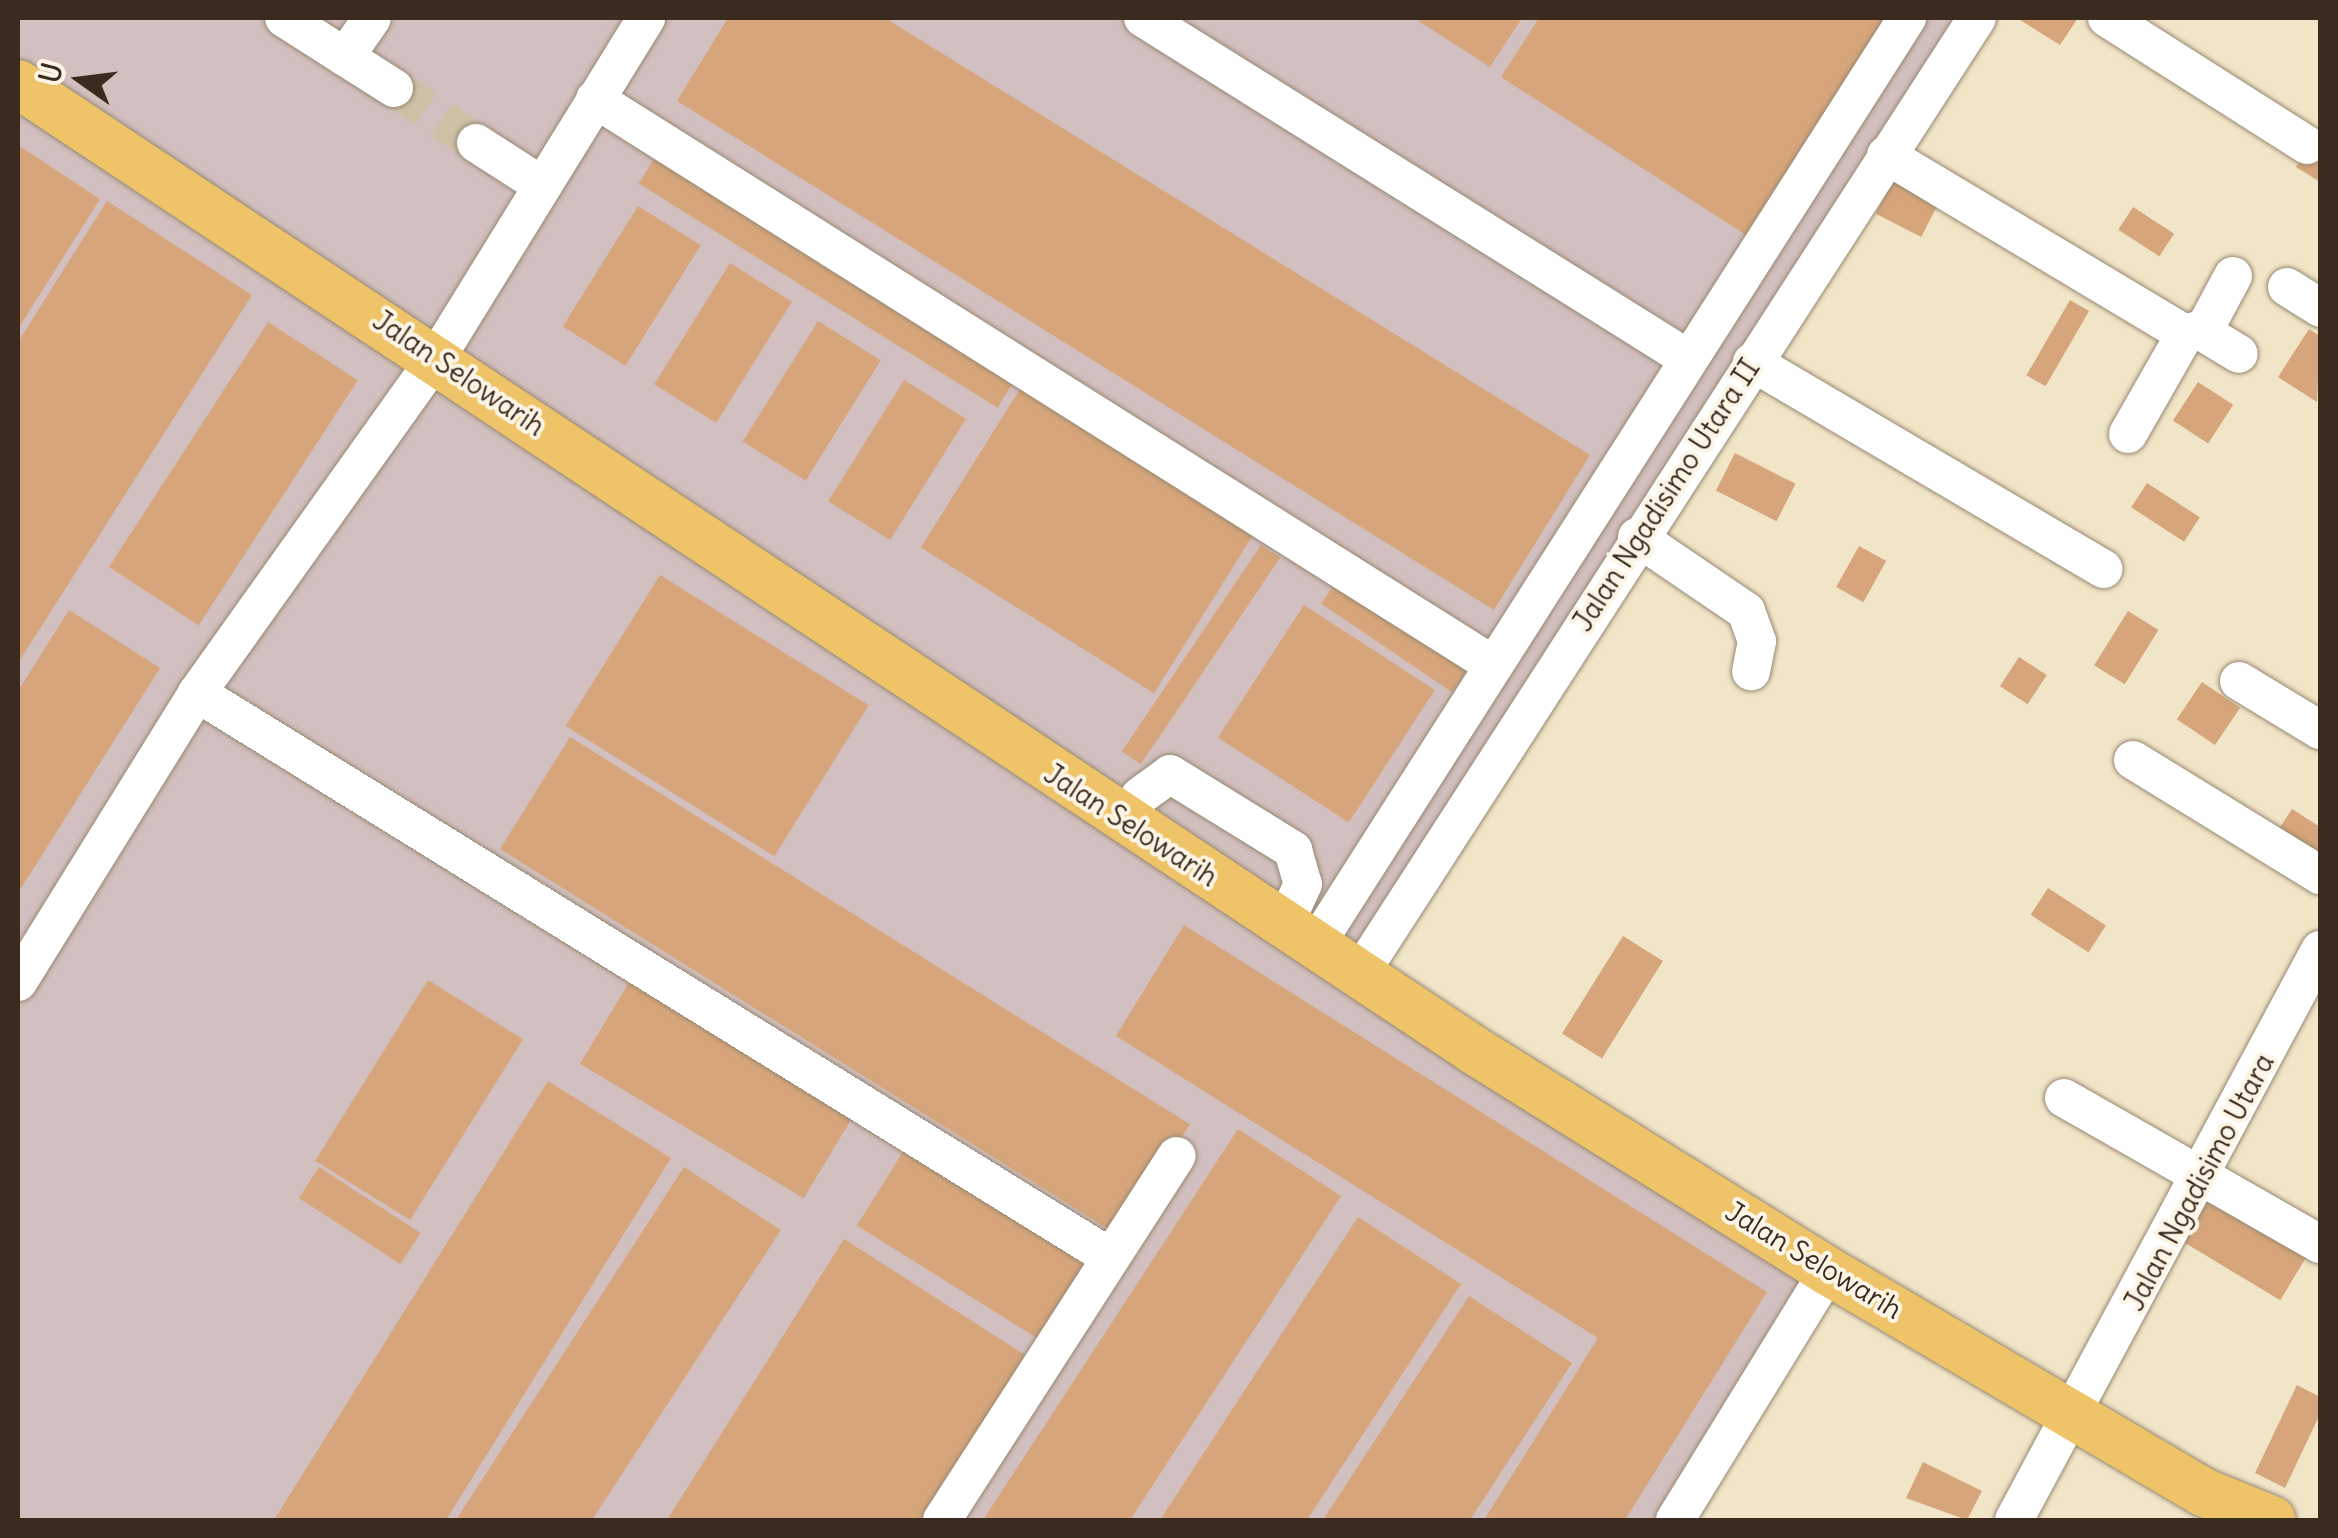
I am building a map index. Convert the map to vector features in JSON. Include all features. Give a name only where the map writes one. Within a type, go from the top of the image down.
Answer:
[{"type":"main road","name":"Jalan Selowarih","points":[[18,84],[437,358],[1358,975],[1828,1271],[2078,1414],[2203,1492],[2272,1520]]},
{"type":"street","points":[[284,18],[394,88]]},
{"type":"street","points":[[346,57],[372,18]]},
{"type":"street","points":[[18,982],[197,693],[437,358],[538,184],[646,18]]},
{"type":"street","points":[[1143,18],[1688,358]]},
{"type":"street","points":[[1299,935],[1493,665],[1908,18]]},
{"type":"street","name":"Jalan Ngadisimo Utara II","points":[[1358,975],[1637,537],[1976,18]]},
{"type":"street","points":[[2107,18],[2307,145]]},
{"type":"street","points":[[595,99],[1493,665]]},
{"type":"street","points":[[476,143],[538,184]]},
{"type":"street","points":[[1886,155],[2193,333],[2238,354]]},
{"type":"street","points":[[2128,434],[2234,276]]},
{"type":"street","points":[[2286,287],[2320,308]]},
{"type":"street","points":[[1752,362],[2104,569]]},
{"type":"street","points":[[1637,537],[1746,611],[1757,641],[1751,671]]},
{"type":"street","points":[[2238,681],[2320,730]]},
{"type":"street","points":[[197,693],[1110,1257]]},
{"type":"street","points":[[2133,760],[2320,875]]},
{"type":"street","points":[[1140,796],[1170,774],[1293,850],[1303,884],[1299,935]]},
{"type":"street","name":"Jalan Ngadisimo Utara","points":[[2014,1520],[2078,1414],[2320,950]]},
{"type":"street","points":[[2064,1098],[2320,1244]]},
{"type":"street","points":[[942,1520],[1177,1156]]},
{"type":"street","points":[[1675,1520],[1828,1271]]},
{"type":"shaded area","points":[[18,18],[1954,18],[1337,975],[1830,1274],[1674,1520],[18,1520]]},
{"type":"building","points":[[728,18],[885,18],[1590,455],[1494,610],[677,101]]},
{"type":"building","points":[[1414,18],[1522,18],[1490,67]]},
{"type":"building","points":[[1539,18],[1890,18],[1749,237],[1501,77]]},
{"type":"building","points":[[2017,18],[2078,18],[2060,45]]},
{"type":"building","points":[[2311,144],[2320,150],[2320,182],[2296,167]]},
{"type":"building","points":[[18,145],[100,199],[18,329]]},
{"type":"building","points":[[661,148],[1020,372],[997,408],[639,184]]},
{"type":"building","points":[[1893,180],[1938,203],[1921,237],[1876,214]]},
{"type":"building","points":[[107,201],[252,295],[18,663],[18,342]]},
{"type":"building","points":[[638,206],[701,245],[626,366],[563,326]]},
{"type":"building","points":[[2133,207],[2174,234],[2159,256],[2118,230]]},
{"type":"building","points":[[730,263],[792,302],[716,423],[654,384]]},
{"type":"building","points":[[2070,300],[2089,311],[2046,386],[2026,375]]},
{"type":"building","points":[[818,321],[881,360],[806,481],[743,441]]},
{"type":"building","points":[[268,322],[358,380],[199,625],[109,567]]},
{"type":"building","points":[[2309,329],[2320,336],[2317,402],[2278,377]]},
{"type":"building","points":[[904,380],[966,419],[890,540],[828,501]]},
{"type":"building","points":[[2198,382],[2233,405],[2208,443],[2173,421]]},
{"type":"building","points":[[1020,389],[1253,535],[1154,693],[921,548]]},
{"type":"building","points":[[1735,453],[1796,484],[1777,521],[1716,490]]},
{"type":"building","points":[[2147,483],[2200,517],[2184,542],[2131,507]]},
{"type":"building","points":[[1261,545],[1280,558],[1141,764],[1122,751]]},
{"type":"building","points":[[1859,546],[1886,561],[1863,602],[1836,587]]},
{"type":"building","points":[[660,575],[869,705],[774,856],[566,726]]},
{"type":"building","points":[[1338,579],[1469,667],[1452,692],[1321,604]]},
{"type":"building","points":[[1304,605],[1435,690],[1349,822],[1218,738]]},
{"type":"building","points":[[69,610],[160,668],[18,893],[18,691]]},
{"type":"building","points":[[2128,611],[2159,630],[2125,684],[2094,665]]},
{"type":"building","points":[[2019,657],[2047,675],[2028,704],[2000,686]]},
{"type":"building","points":[[2202,682],[2240,708],[2215,745],[2177,719]]},
{"type":"building","points":[[570,737],[1190,1124],[1120,1236],[500,849]]},
{"type":"building","points":[[2292,809],[2320,827],[2320,859],[2271,841]]},
{"type":"building","points":[[2048,888],[2106,926],[2088,952],[2031,915]]},
{"type":"building","points":[[1184,925],[1767,1292],[1625,1520],[1484,1520],[1598,1338],[1116,1036]]},
{"type":"building","points":[[1623,936],[1663,961],[1602,1058],[1562,1034]]},
{"type":"building","points":[[631,979],[855,1113],[804,1198],[580,1064]]},
{"type":"building","points":[[428,980],[523,1039],[410,1220],[315,1161]]},
{"type":"building","points":[[548,1081],[671,1158],[446,1520],[274,1520]]},
{"type":"building","points":[[1238,1129],[1341,1196],[1130,1520],[983,1520]]},
{"type":"building","points":[[911,1139],[1096,1255],[1042,1341],[857,1226]]},
{"type":"building","points":[[319,1167],[420,1233],[400,1264],[299,1198]]},
{"type":"building","points":[[684,1167],[781,1230],[592,1520],[456,1520]]},
{"type":"building","points":[[2213,1191],[2311,1250],[2280,1300],[2183,1242]]},
{"type":"building","points":[[1358,1217],[1461,1284],[1307,1520],[1160,1520]]},
{"type":"building","points":[[844,1239],[1025,1355],[921,1520],[667,1520]]},
{"type":"building","points":[[1469,1296],[1572,1363],[1470,1520],[1323,1520]]},
{"type":"building","points":[[2297,1385],[2320,1397],[2320,1414],[2285,1488],[2255,1473]]},
{"type":"building","points":[[1923,1462],[1982,1491],[1967,1520],[1906,1498]]},
{"type":"tunnel","points":[[394,88],[476,143]]}]
